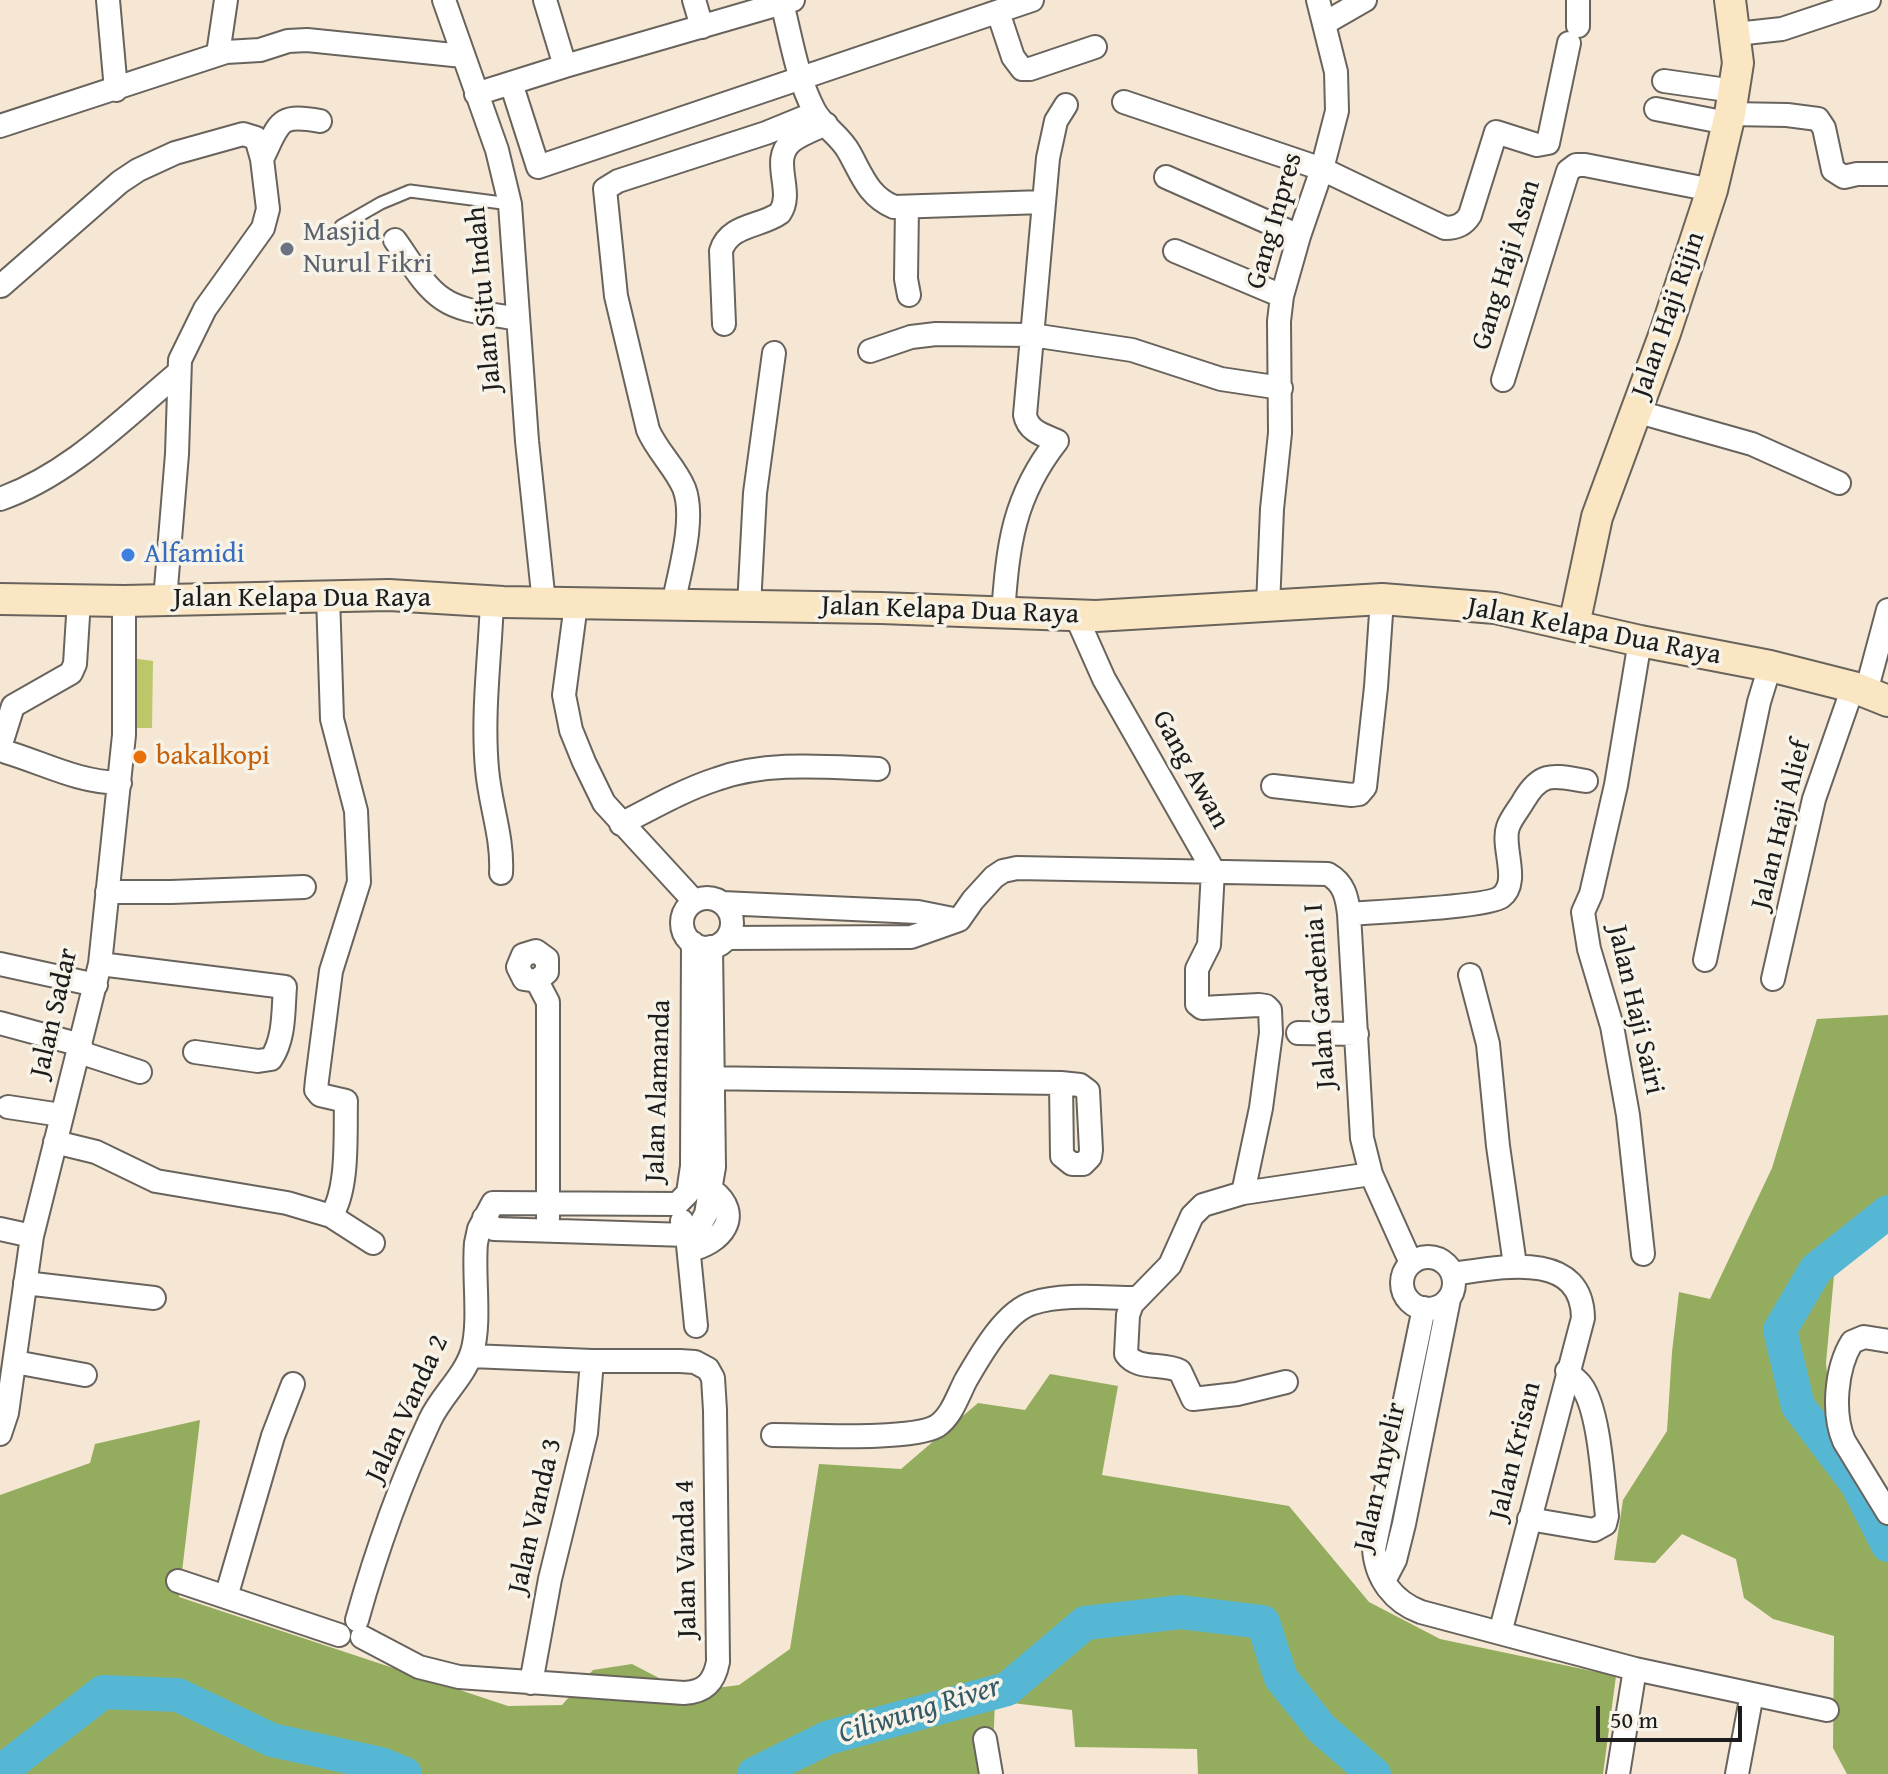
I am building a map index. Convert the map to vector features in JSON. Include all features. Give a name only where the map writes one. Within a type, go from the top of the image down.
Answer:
[{"type":"main road","name":"Jalan Haji Rijin","points":[[1574,625],[1597,517],[1669,321],[1712,190],[1738,63],[1730,0]]},
{"type":"main road","name":"Jalan Kelapa Dua Raya","points":[[0,599],[124,601],[389,595],[576,604],[881,608],[1076,616],[1151,615],[1382,599],[1495,608],[1770,666],[1869,693]]},
{"type":"street","points":[[108,0],[116,90]]},
{"type":"street","points":[[218,54],[226,0]]},
{"type":"street","name":"Jalan Situ Indah","points":[[444,0],[497,150],[510,204],[528,454],[544,603]]},
{"type":"street","points":[[545,0],[565,66]]},
{"type":"street","points":[[694,0],[702,27]]},
{"type":"street","points":[[511,83],[538,167],[1032,0]]},
{"type":"street","name":"Gang Inpres","points":[[1268,606],[1272,509],[1280,433],[1279,321],[1282,296],[1337,111],[1338,93],[1318,0]]},
{"type":"street","points":[[1325,23],[1365,0]]},
{"type":"street","points":[[1124,102],[1322,169],[1445,228],[1462,224],[1470,215],[1496,132],[1541,145],[1551,138],[1574,34],[1578,0]]},
{"type":"street","points":[[1736,34],[1782,29],[1869,0]]},
{"type":"street","points":[[476,94],[788,2],[802,77],[821,118],[840,138],[872,194],[882,202],[894,207],[1043,202]]},
{"type":"street","points":[[1004,7],[1013,57],[1022,69],[1095,47]]},
{"type":"street","points":[[0,126],[218,54],[260,50],[288,41],[307,40],[463,56]]},
{"type":"street","points":[[1664,81],[1730,109]]},
{"type":"street","points":[[1003,614],[1009,541],[1014,521],[1038,468],[1057,441],[1027,423],[1043,202],[1052,134],[1066,105]]},
{"type":"street","points":[[1656,109],[1730,109],[1818,119],[1824,128],[1833,170],[1844,177],[1888,174]]},
{"type":"street","points":[[262,159],[275,131],[285,119],[296,117],[320,121]]},
{"type":"street","points":[[724,324],[723,243],[740,229],[780,213],[786,198],[782,156],[793,140],[821,118]]},
{"type":"street","points":[[710,606],[687,533],[687,498],[676,473],[648,430],[616,296],[605,189],[618,181],[821,118]]},
{"type":"street","points":[[1,286],[120,182],[138,170],[175,153],[243,134],[256,138],[262,159],[268,209],[263,228],[191,332],[180,360],[177,454],[165,600]]},
{"type":"street","name":"Gang Haji Asan","points":[[1503,380],[1568,171],[1576,165],[1585,165],[1712,190]]},
{"type":"street","points":[[1166,177],[1299,236]]},
{"type":"street","points":[[907,207],[906,279],[909,295]]},
{"type":"street","points":[[395,240],[444,300],[518,319]]},
{"type":"street","points":[[1175,251],[1282,296]]},
{"type":"street","points":[[870,351],[911,337],[936,334],[1032,335],[1132,350],[1221,379],[1281,388]]},
{"type":"street","points":[[710,606],[755,493],[774,353]]},
{"type":"street","points":[[0,499],[41,482],[76,458],[178,373]]},
{"type":"street","points":[[1635,411],[1752,444],[1839,483]]},
{"type":"street","points":[[328,596],[332,719],[356,811],[359,882],[331,971],[316,1090],[320,1095],[346,1101],[341,1191],[338,1206],[331,1216]]},
{"type":"street","points":[[1273,786],[1352,795],[1359,794],[1365,787],[1382,599]]},
{"type":"street","points":[[79,600],[75,664],[71,673],[13,706],[1,744],[6,752],[72,776],[94,783],[120,783]]},
{"type":"street","name":"Jalan Sadar","points":[[0,1434],[7,1413],[32,1236],[98,975],[120,783],[126,694],[124,601]]},
{"type":"street","points":[[492,601],[486,699],[487,770],[502,848],[501,873]]},
{"type":"street","points":[[576,604],[565,673],[567,714],[595,788],[621,824],[694,901]]},
{"type":"street","name":"Jalan Haji Alief","points":[[1773,979],[1814,799],[1869,693],[1888,610]]},
{"type":"street","name":"Gang Awan","points":[[1076,616],[1104,679],[1213,870],[1209,945],[1197,969],[1199,1007],[1266,1006],[1272,1018],[1261,1108],[1243,1193]]},
{"type":"street","name":"Jalan Haji Sairi","points":[[1640,641],[1616,785],[1591,894],[1583,912],[1589,949],[1612,1026],[1628,1115],[1643,1254]]},
{"type":"street","points":[[1705,960],[1759,702],[1770,666]]},
{"type":"street","points":[[621,824],[673,797],[732,775],[764,769],[878,769]]},
{"type":"street","points":[[1349,914],[1499,899],[1507,891],[1510,876],[1508,826],[1535,783],[1548,777],[1586,781]]},
{"type":"street","name":"Jalan Gardenia I","points":[[959,920],[984,886],[1003,871],[1028,868],[1328,874],[1337,879],[1344,890],[1349,914],[1362,1138],[1371,1174],[1411,1263]]},
{"type":"street","points":[[107,892],[304,887]]},
{"type":"street","points":[[713,899],[722,903],[918,912],[959,920],[911,937],[710,943],[686,936],[682,927],[683,917],[694,901],[713,899]]},
{"type":"street","points":[[710,943],[731,929],[728,910],[722,903]]},
{"type":"street","name":"Jalan Alamanda","points":[[484,1218],[493,1203],[677,1204],[688,1193],[702,1078],[710,943]]},
{"type":"street","points":[[0,964],[98,975],[285,987],[282,1028],[277,1050],[271,1059],[258,1061],[195,1052]]},
{"type":"street","points":[[1453,1274],[1515,1265],[1498,1146],[1488,1044],[1470,975]]},
{"type":"street","points":[[537,981],[547,997],[549,1023],[548,1232]]},
{"type":"street","points":[[0,1023],[140,1072]]},
{"type":"street","points":[[1298,1033],[1357,1034]]},
{"type":"street","points":[[702,1078],[1061,1083]]},
{"type":"street","name":"Jalan Alamanda","points":[[688,1242],[706,1214],[712,1190],[702,1078]]},
{"type":"street","points":[[8,1107],[61,1115]]},
{"type":"street","points":[[55,1142],[96,1152],[156,1181],[287,1203],[331,1216],[373,1243]]},
{"type":"street","points":[[1286,1382],[1237,1394],[1193,1399],[1180,1371],[1169,1366],[1129,1360],[1126,1354],[1128,1315],[1136,1298],[1170,1265],[1188,1224],[1198,1210],[1210,1202],[1243,1193],[1371,1174]]},
{"type":"street","points":[[677,1204],[688,1242],[696,1326]]},
{"type":"street","points":[[484,1218],[494,1229],[688,1242]]},
{"type":"street","name":"Jalan Vanda 2","points":[[360,1629],[373,1561],[423,1435],[441,1399],[471,1356],[475,1340],[476,1243],[484,1218]]},
{"type":"street","points":[[0,1229],[32,1236]]},
{"type":"street","points":[[1435,1257],[1449,1266],[1454,1283],[1449,1299],[1433,1308],[1416,1306],[1405,1294],[1403,1278],[1411,1263],[1435,1257]]},
{"type":"street","name":"Jalan Krisan","points":[[1500,1633],[1583,1318],[1583,1306],[1573,1287],[1551,1271],[1515,1265]]},
{"type":"street","points":[[25,1283],[154,1298]]},
{"type":"street","points":[[773,1435],[902,1434],[935,1427],[953,1407],[975,1364],[1017,1311],[1032,1303],[1049,1300],[1136,1298]]},
{"type":"street","name":"Jalan Anyelir","points":[[1384,1581],[1395,1560],[1404,1524],[1449,1299]]},
{"type":"street","name":"Jalan Anyelir","points":[[1384,1581],[1377,1569],[1374,1549],[1424,1308]]},
{"type":"street","points":[[1888,1341],[1864,1337],[1852,1342],[1843,1366],[1837,1411],[1838,1428],[1844,1441],[1888,1513]]},
{"type":"street","name":"Jalan Vanda 4","points":[[360,1629],[393,1655],[441,1673],[531,1683],[694,1693],[709,1685],[715,1677],[718,1662],[713,1378],[708,1369],[693,1361],[471,1356]]},
{"type":"street","name":"Jalan Vanda 3","points":[[531,1683],[550,1579],[586,1433],[592,1361]]},
{"type":"street","points":[[15,1362],[85,1375]]},
{"type":"street","points":[[1529,1519],[1594,1530],[1605,1524],[1607,1516],[1599,1448],[1591,1408],[1582,1386],[1567,1371]]},
{"type":"street","points":[[226,1597],[273,1436],[293,1384]]},
{"type":"street","points":[[178,1581],[339,1635],[340,1625],[348,1619],[360,1629]]},
{"type":"street","points":[[1384,1581],[1396,1599],[1411,1608],[1635,1669],[1827,1710]]},
{"type":"street","points":[[1618,1774],[1635,1669]]},
{"type":"street","points":[[1737,1774],[1752,1694]]},
{"type":"street","points":[[985,1739],[991,1774]]},
{"type":"lane","points":[[341,226],[381,203],[410,191],[510,204]]},
{"type":"green space","points":[[131,658],[153,661],[152,728],[129,728]]},
{"type":"green space","points":[[1888,1015],[1888,1231],[1834,1275],[1826,1363],[1833,1433],[1888,1522],[1888,1774],[1847,1774],[1833,1748],[1834,1636],[1773,1619],[1744,1598],[1736,1559],[1682,1534],[1655,1563],[1614,1560],[1623,1500],[1667,1431],[1679,1292],[1710,1299],[1772,1168],[1817,1019]]},
{"type":"green space","points":[[1050,1374],[1118,1386],[1102,1475],[1289,1506],[1369,1602],[1440,1639],[1616,1676],[1603,1774],[1198,1774],[1197,1749],[1075,1747],[1072,1710],[995,1701],[992,1774],[0,1774],[0,1495],[90,1463],[95,1444],[200,1420],[179,1597],[508,1706],[562,1705],[593,1670],[632,1664],[686,1692],[739,1685],[790,1649],[819,1464],[901,1469],[978,1403],[1025,1410]]},
{"type":"waterway","name":"Ciliwung River","points":[[1888,1212],[1816,1269],[1780,1330],[1798,1406],[1857,1484],[1888,1545]]},
{"type":"waterway","name":"Ciliwung River","points":[[754,1774],[827,1738],[1007,1689],[1085,1623],[1181,1612],[1263,1622],[1281,1678],[1321,1728],[1374,1774]]},
{"type":"waterway","name":"Ciliwung River","points":[[0,1772],[103,1692],[178,1695],[272,1740],[381,1764],[405,1774]]},
{"type":"place","name":"Masjid Nurul Fikri","points":[[287,249]]},
{"type":"place","name":"Alfamidi","points":[[128,555]]},
{"type":"place","name":"bakalkopi","points":[[140,757]]}]
